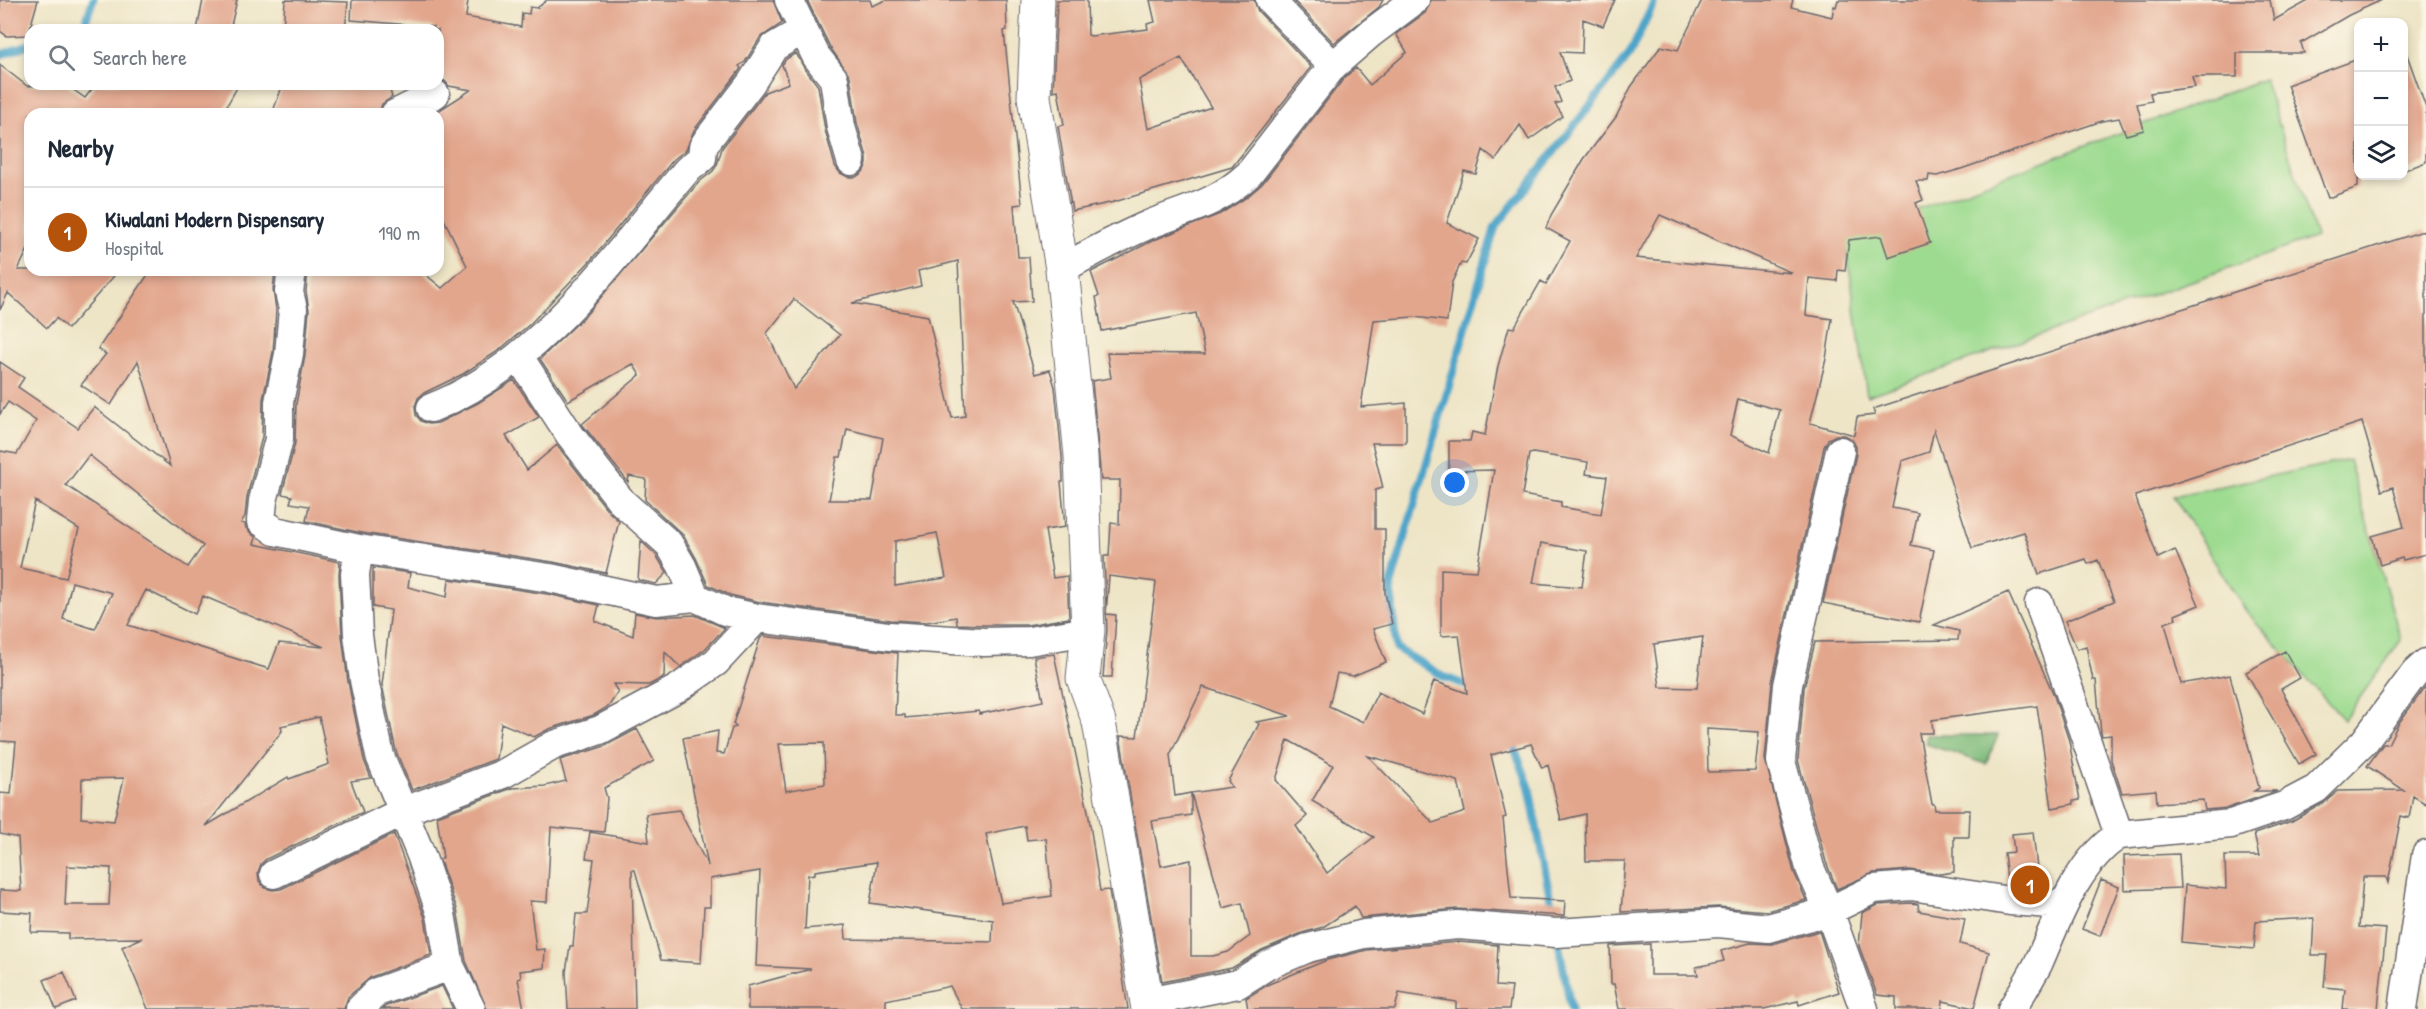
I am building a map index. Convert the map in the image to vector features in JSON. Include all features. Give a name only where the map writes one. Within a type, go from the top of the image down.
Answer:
[{"type":"street","points":[[789,0],[816,56],[834,79],[841,127],[851,161]]},
{"type":"street","points":[[1038,0],[1034,97],[1062,269],[1081,456],[1088,631],[1083,678],[1099,722],[1148,1006],[1238,984],[1268,965],[1298,952],[1364,934],[1458,925],[1556,933],[1719,923],[1768,928],[1829,911],[1874,889],[1911,886],[2010,901],[2064,905]]},
{"type":"street","points":[[1270,0],[1333,66]]},
{"type":"street","points":[[1062,269],[1112,242],[1149,225],[1211,202],[1233,189],[1249,174],[1333,66],[1371,33],[1415,0]]},
{"type":"street","points":[[431,408],[466,391],[519,357],[570,308],[612,262],[687,170],[702,158],[703,147],[708,138],[751,83],[774,47],[802,30]]},
{"type":"street","points":[[407,108],[435,94]]},
{"type":"street","points":[[290,276],[289,292],[292,309],[289,354],[279,402],[279,439],[263,501],[261,521],[275,531],[359,549],[550,578],[656,601],[695,597],[725,611],[756,618],[890,636],[984,642],[1029,641],[1088,631]]},
{"type":"street","points":[[519,357],[570,435],[622,502],[669,544],[682,566],[695,597]]},
{"type":"street","points":[[1840,451],[1788,686],[1781,761],[1810,868],[1829,911],[1864,1009]]},
{"type":"street","points":[[359,549],[355,574],[356,603],[364,680],[380,756],[404,811],[441,914],[450,966],[471,1009]]},
{"type":"street","points":[[2039,603],[2119,835]]},
{"type":"street","points":[[274,874],[404,811],[503,774],[554,745],[600,730],[677,690],[716,662],[756,618]]},
{"type":"street","points":[[2012,1009],[2036,967],[2064,905],[2093,857],[2119,835],[2231,824],[2284,806],[2316,789],[2364,742],[2415,672],[2426,663]]},
{"type":"street","points":[[2403,1009],[2425,870]]},
{"type":"street","points":[[360,1009],[377,992],[450,966]]},
{"type":"green space","points":[[2264,79],[2316,237],[1867,396],[1845,236]]},
{"type":"green space","points":[[2349,460],[2401,640],[2344,720],[2246,611],[2173,496]]},
{"type":"green space","points":[[1926,735],[1998,735],[1986,764],[1926,744]]},
{"type":"building","points":[[0,0],[38,0],[31,24],[24,24],[24,35],[7,36],[0,31]]},
{"type":"building","points":[[203,0],[237,0],[231,24],[198,24]]},
{"type":"building","points":[[285,0],[348,2],[346,24],[283,24]]},
{"type":"building","points":[[352,0],[468,0],[466,17],[521,27],[522,13],[529,14],[530,7],[537,8],[547,0],[773,0],[782,23],[760,38],[745,62],[739,66],[741,68],[737,74],[694,130],[686,150],[674,159],[590,261],[530,324],[498,351],[463,374],[424,393],[418,398],[415,406],[416,415],[421,421],[429,424],[438,423],[478,403],[514,380],[539,417],[506,436],[527,470],[557,445],[609,512],[619,521],[606,573],[553,562],[362,533],[306,521],[309,506],[290,503],[292,496],[282,494],[295,443],[296,404],[305,356],[309,310],[306,291],[307,276],[427,276],[442,288],[467,266],[444,219],[443,108],[471,90],[449,86],[444,81],[444,24],[398,24],[351,20]]},
{"type":"building","points":[[807,0],[870,0],[872,6],[886,0],[1006,0],[1007,30],[1004,31],[1022,204],[1014,205],[1018,257],[1029,257],[1032,301],[1013,302],[1035,374],[1050,370],[1055,387],[1062,457],[1063,482],[1061,482],[1065,527],[1045,530],[1053,578],[1067,576],[1069,618],[1027,625],[957,624],[956,617],[927,622],[891,620],[760,602],[730,595],[708,585],[683,535],[645,500],[646,479],[629,476],[628,482],[582,424],[640,375],[633,364],[568,401],[540,359],[585,316],[699,182],[713,171],[722,148],[765,92],[789,83],[782,65],[786,59],[796,53],[818,86],[825,130],[835,166],[840,173],[848,177],[856,177],[863,172],[867,164],[867,157],[857,123],[850,76],[830,47]],"holes":[[[958,261],[965,416],[952,418],[928,316],[852,303],[921,286],[918,271]],[[794,299],[840,335],[794,389],[767,333]],[[847,429],[883,438],[872,500],[829,500],[837,457],[841,457]],[[937,533],[946,578],[895,586],[895,541]]]},
{"type":"building","points":[[1057,0],[1087,0],[1088,35],[1091,36],[1148,29],[1147,24],[1155,22],[1150,0],[1254,0],[1258,11],[1311,67],[1232,167],[1114,202],[1072,211],[1058,126],[1064,125],[1058,90],[1053,91]],"holes":[[[1181,58],[1211,107],[1148,129],[1139,80]]]},
{"type":"building","points":[[1293,0],[1383,0],[1379,7],[1334,43]]},
{"type":"building","points":[[1431,0],[1615,0],[1603,26],[1583,19],[1582,53],[1560,52],[1570,81],[1555,87],[1561,102],[1555,104],[1563,116],[1529,140],[1520,125],[1496,160],[1483,150],[1476,174],[1464,171],[1447,223],[1479,239],[1466,264],[1461,263],[1452,282],[1447,321],[1414,317],[1374,320],[1361,407],[1406,403],[1406,443],[1372,443],[1383,488],[1375,490],[1375,529],[1385,529],[1385,593],[1392,624],[1373,629],[1386,662],[1353,676],[1337,673],[1329,706],[1363,722],[1378,692],[1422,714],[1434,681],[1467,693],[1459,635],[1441,636],[1441,569],[1477,571],[1494,470],[1449,471],[1449,441],[1470,441],[1472,432],[1485,435],[1498,366],[1509,327],[1514,328],[1541,281],[1546,284],[1570,241],[1546,228],[1551,215],[1584,159],[1616,117],[1631,87],[1661,46],[1678,50],[1702,0],[1793,0],[1791,7],[1832,17],[1838,0],[2270,0],[2274,20],[2310,0],[2382,0],[2349,15],[2301,43],[2304,53],[2237,53],[2237,77],[2192,77],[2195,87],[2150,93],[2152,101],[2137,104],[2144,130],[2126,135],[2119,118],[2102,121],[1961,169],[1937,176],[1929,175],[1928,181],[1916,181],[1923,200],[1916,203],[1930,243],[1888,257],[1881,236],[1849,240],[1845,271],[1838,270],[1837,281],[1809,278],[1806,315],[1832,319],[1826,359],[1810,423],[1854,435],[1857,417],[1875,415],[1873,409],[2426,230],[2426,554],[2380,565],[2372,536],[2404,527],[2393,487],[2382,491],[2362,422],[2135,496],[2158,558],[2175,550],[2199,605],[2175,615],[2176,619],[2165,623],[2181,684],[2230,675],[2259,788],[2254,791],[2277,791],[2228,808],[2205,810],[2203,800],[2157,803],[2156,790],[2122,793],[2111,760],[2111,735],[2102,736],[2101,733],[2096,680],[2093,680],[2086,646],[2077,649],[2065,621],[2114,601],[2098,560],[2088,564],[2086,559],[2039,574],[2024,532],[1972,548],[1934,430],[1929,452],[1902,461],[1892,508],[1918,513],[1911,545],[1934,550],[1919,622],[1823,603],[1856,454],[1856,447],[1852,439],[1844,435],[1836,435],[1828,439],[1824,447],[1772,682],[1765,759],[1794,872],[1806,900],[1767,911],[1718,907],[1621,912],[1625,861],[1586,861],[1585,814],[1561,820],[1548,765],[1542,768],[1531,744],[1491,755],[1506,817],[1503,818],[1511,898],[1565,901],[1564,916],[1457,909],[1361,918],[1355,906],[1323,927],[1262,950],[1232,968],[1162,982],[1120,736],[1137,737],[1156,582],[1109,576],[1106,611],[1104,556],[1109,556],[1111,523],[1119,524],[1120,480],[1101,480],[1092,381],[1111,378],[1107,353],[1205,354],[1196,313],[1102,331],[1096,297],[1099,296],[1091,272],[1154,240],[1220,214],[1247,197],[1262,184],[1345,77],[1356,68],[1370,85],[1407,52],[1396,34],[1425,13]],"holes":[[[1660,215],[1792,273],[1636,258]],[[1738,399],[1780,410],[1769,453],[1730,435]],[[1533,453],[1588,462],[1586,474],[1607,477],[1601,514],[1561,507],[1561,502],[1522,495],[1529,454]],[[1541,543],[1587,551],[1582,587],[1533,583]],[[1703,637],[1697,688],[1660,687],[1654,644]],[[1203,687],[1290,716],[1256,722],[1259,724],[1228,781],[1232,787],[1175,796],[1170,755]],[[1707,729],[1759,732],[1755,771],[1708,772]],[[1288,740],[1333,765],[1312,801],[1374,837],[1327,873],[1296,826],[1307,816],[1276,780]],[[1368,756],[1458,781],[1465,812],[1433,823]],[[1191,793],[1223,908],[1242,903],[1250,936],[1228,952],[1213,956],[1191,956],[1191,860],[1161,866],[1152,821],[1191,815]]]},
{"type":"building","points":[[2408,58],[2426,108],[2426,162],[2408,169]]},
{"type":"building","points":[[2354,60],[2354,180],[2358,180],[2358,187],[2328,198],[2287,85]]},
{"type":"building","points":[[0,65],[24,84],[24,90],[74,90],[85,98],[91,90],[236,90],[225,108],[24,108],[24,258],[18,270],[24,270],[24,276],[114,276],[68,329],[56,318],[47,328],[8,293],[0,310]]},
{"type":"building","points":[[281,90],[390,90],[392,97],[382,104],[381,108],[274,108]]},
{"type":"building","points":[[147,276],[274,276],[273,290],[276,310],[273,352],[263,399],[262,437],[247,497],[245,516],[241,523],[245,524],[256,538],[254,544],[340,562],[342,636],[348,682],[364,760],[371,778],[351,781],[363,812],[266,859],[258,872],[259,881],[265,888],[281,889],[394,834],[425,918],[431,955],[371,977],[348,997],[344,1009],[148,1009],[122,947],[142,938],[68,939],[68,933],[31,932],[32,913],[0,911],[0,890],[21,891],[18,838],[0,834],[0,793],[11,794],[16,742],[0,741],[0,451],[17,454],[36,421],[8,402],[0,414],[0,362],[24,378],[18,387],[78,428],[94,407],[170,466],[138,361],[111,405],[81,385],[106,354],[98,349]],"holes":[[[89,455],[203,546],[188,567],[66,485]],[[35,501],[79,529],[66,578],[20,568]],[[72,582],[112,593],[95,629],[63,619]],[[146,590],[195,614],[203,596],[324,647],[279,643],[269,669],[128,625]],[[319,717],[329,764],[289,779],[288,777],[206,826],[282,731],[281,726]],[[124,778],[114,821],[81,818],[82,779]],[[67,866],[111,868],[109,905],[65,905]]]},
{"type":"building","points":[[641,541],[656,555],[667,573],[656,584],[638,580]]},
{"type":"building","points":[[373,568],[410,573],[408,587],[447,597],[449,579],[547,594],[599,605],[595,621],[633,636],[635,613],[657,617],[695,615],[725,628],[705,649],[680,667],[665,652],[664,677],[649,685],[613,684],[618,692],[609,706],[594,715],[549,729],[534,737],[501,723],[496,759],[412,790],[396,751],[382,685],[391,610],[373,607]]},
{"type":"building","points":[[2008,592],[2053,693],[2069,741],[2080,800],[2073,801],[2074,804],[2052,808],[2037,706],[1932,720],[1933,733],[1919,733],[1932,804],[1935,810],[1970,810],[1969,837],[1954,837],[1954,872],[1940,874],[1910,870],[1873,873],[1837,889],[1826,862],[1798,760],[1804,688],[1815,642],[1958,640],[1959,631],[1934,625]]},
{"type":"building","points":[[1106,614],[1116,615],[1112,677],[1103,677]]},
{"type":"building","points":[[763,636],[898,653],[895,715],[905,715],[905,718],[979,711],[979,714],[1043,701],[1034,657],[1054,654],[1088,811],[1100,891],[1109,890],[1128,1009],[962,1009],[950,986],[886,1000],[886,1009],[748,1009],[748,986],[811,969],[756,966],[760,871],[710,879],[710,907],[704,907],[701,963],[661,960],[635,870],[632,870],[635,1009],[568,1009],[566,972],[570,946],[573,946],[576,914],[587,914],[594,859],[586,858],[590,832],[649,842],[646,814],[679,810],[708,866],[683,738],[718,731],[716,753],[724,754],[732,728],[736,727],[733,724],[760,639]],"holes":[[[824,743],[825,784],[786,791],[779,744]],[[1025,826],[1027,840],[1046,838],[1052,896],[1001,903],[986,834]],[[877,862],[870,903],[993,920],[992,942],[846,939],[845,925],[805,929],[808,875],[815,874],[815,871]]]},
{"type":"building","points":[[2285,651],[2300,678],[2281,689],[2316,754],[2299,764],[2246,672]]},
{"type":"building","points":[[2426,686],[2426,804],[2413,796],[2409,818],[2401,816],[2388,883],[2386,877],[2363,877],[2359,927],[2386,929],[2378,1009],[2343,1009],[2345,989],[2324,987],[2327,955],[2312,955],[2314,918],[2256,921],[2254,949],[2181,942],[2185,885],[2226,889],[2225,856],[2259,856],[2254,834],[2292,821],[2324,803],[2338,791],[2404,790],[2367,766],[2383,744],[2388,744],[2398,724]]},
{"type":"building","points":[[637,729],[654,761],[604,788],[607,798],[604,832],[551,827],[547,902],[530,901],[536,950],[545,949],[544,968],[520,971],[521,978],[518,979],[524,1009],[487,1009],[466,961],[457,909],[440,861],[443,858],[437,816],[512,788],[545,786],[566,781],[560,760],[605,746]]},
{"type":"building","points":[[2033,832],[2038,877],[2007,880],[2004,853],[2014,852],[2012,834]]},
{"type":"building","points":[[2179,854],[2181,888],[2125,890],[2124,856]]},
{"type":"building","points":[[2101,880],[2119,887],[2100,936],[2082,929]]},
{"type":"building","points":[[1918,904],[1919,911],[1965,919],[1960,944],[1989,952],[1974,1008],[1943,1001],[1942,1009],[1896,1009],[1896,997],[1877,995],[1859,946],[1862,913],[1878,905]]},
{"type":"building","points":[[1819,931],[1839,992],[1799,1005],[1798,1001],[1764,1009],[1619,1009],[1614,984],[1611,984],[1610,946],[1650,944],[1650,975],[1698,975],[1696,967],[1724,961],[1721,951],[1750,943],[1772,944]]},
{"type":"building","points":[[1458,942],[1498,945],[1496,986],[1512,987],[1509,1009],[1456,1009],[1456,1002],[1399,993],[1395,1009],[1248,1009],[1246,998],[1269,984],[1327,960],[1367,950]]},
{"type":"building","points":[[64,972],[76,1001],[56,1009],[44,980]]},
{"type":"building","points":[[442,986],[453,1009],[383,1009],[386,1006]]},
{"type":"waterway","points":[[82,24],[85,23],[93,0]]},
{"type":"waterway","points":[[1474,688],[1444,677],[1396,648],[1391,585],[1495,228],[1630,54],[1655,0]]},
{"type":"waterway","points":[[0,55],[24,46]]},
{"type":"waterway","points":[[1511,739],[1529,786],[1571,1009]]},
{"type":"place","name":"Kiwalani Modern Dispensary","points":[[2030,885]]}]
